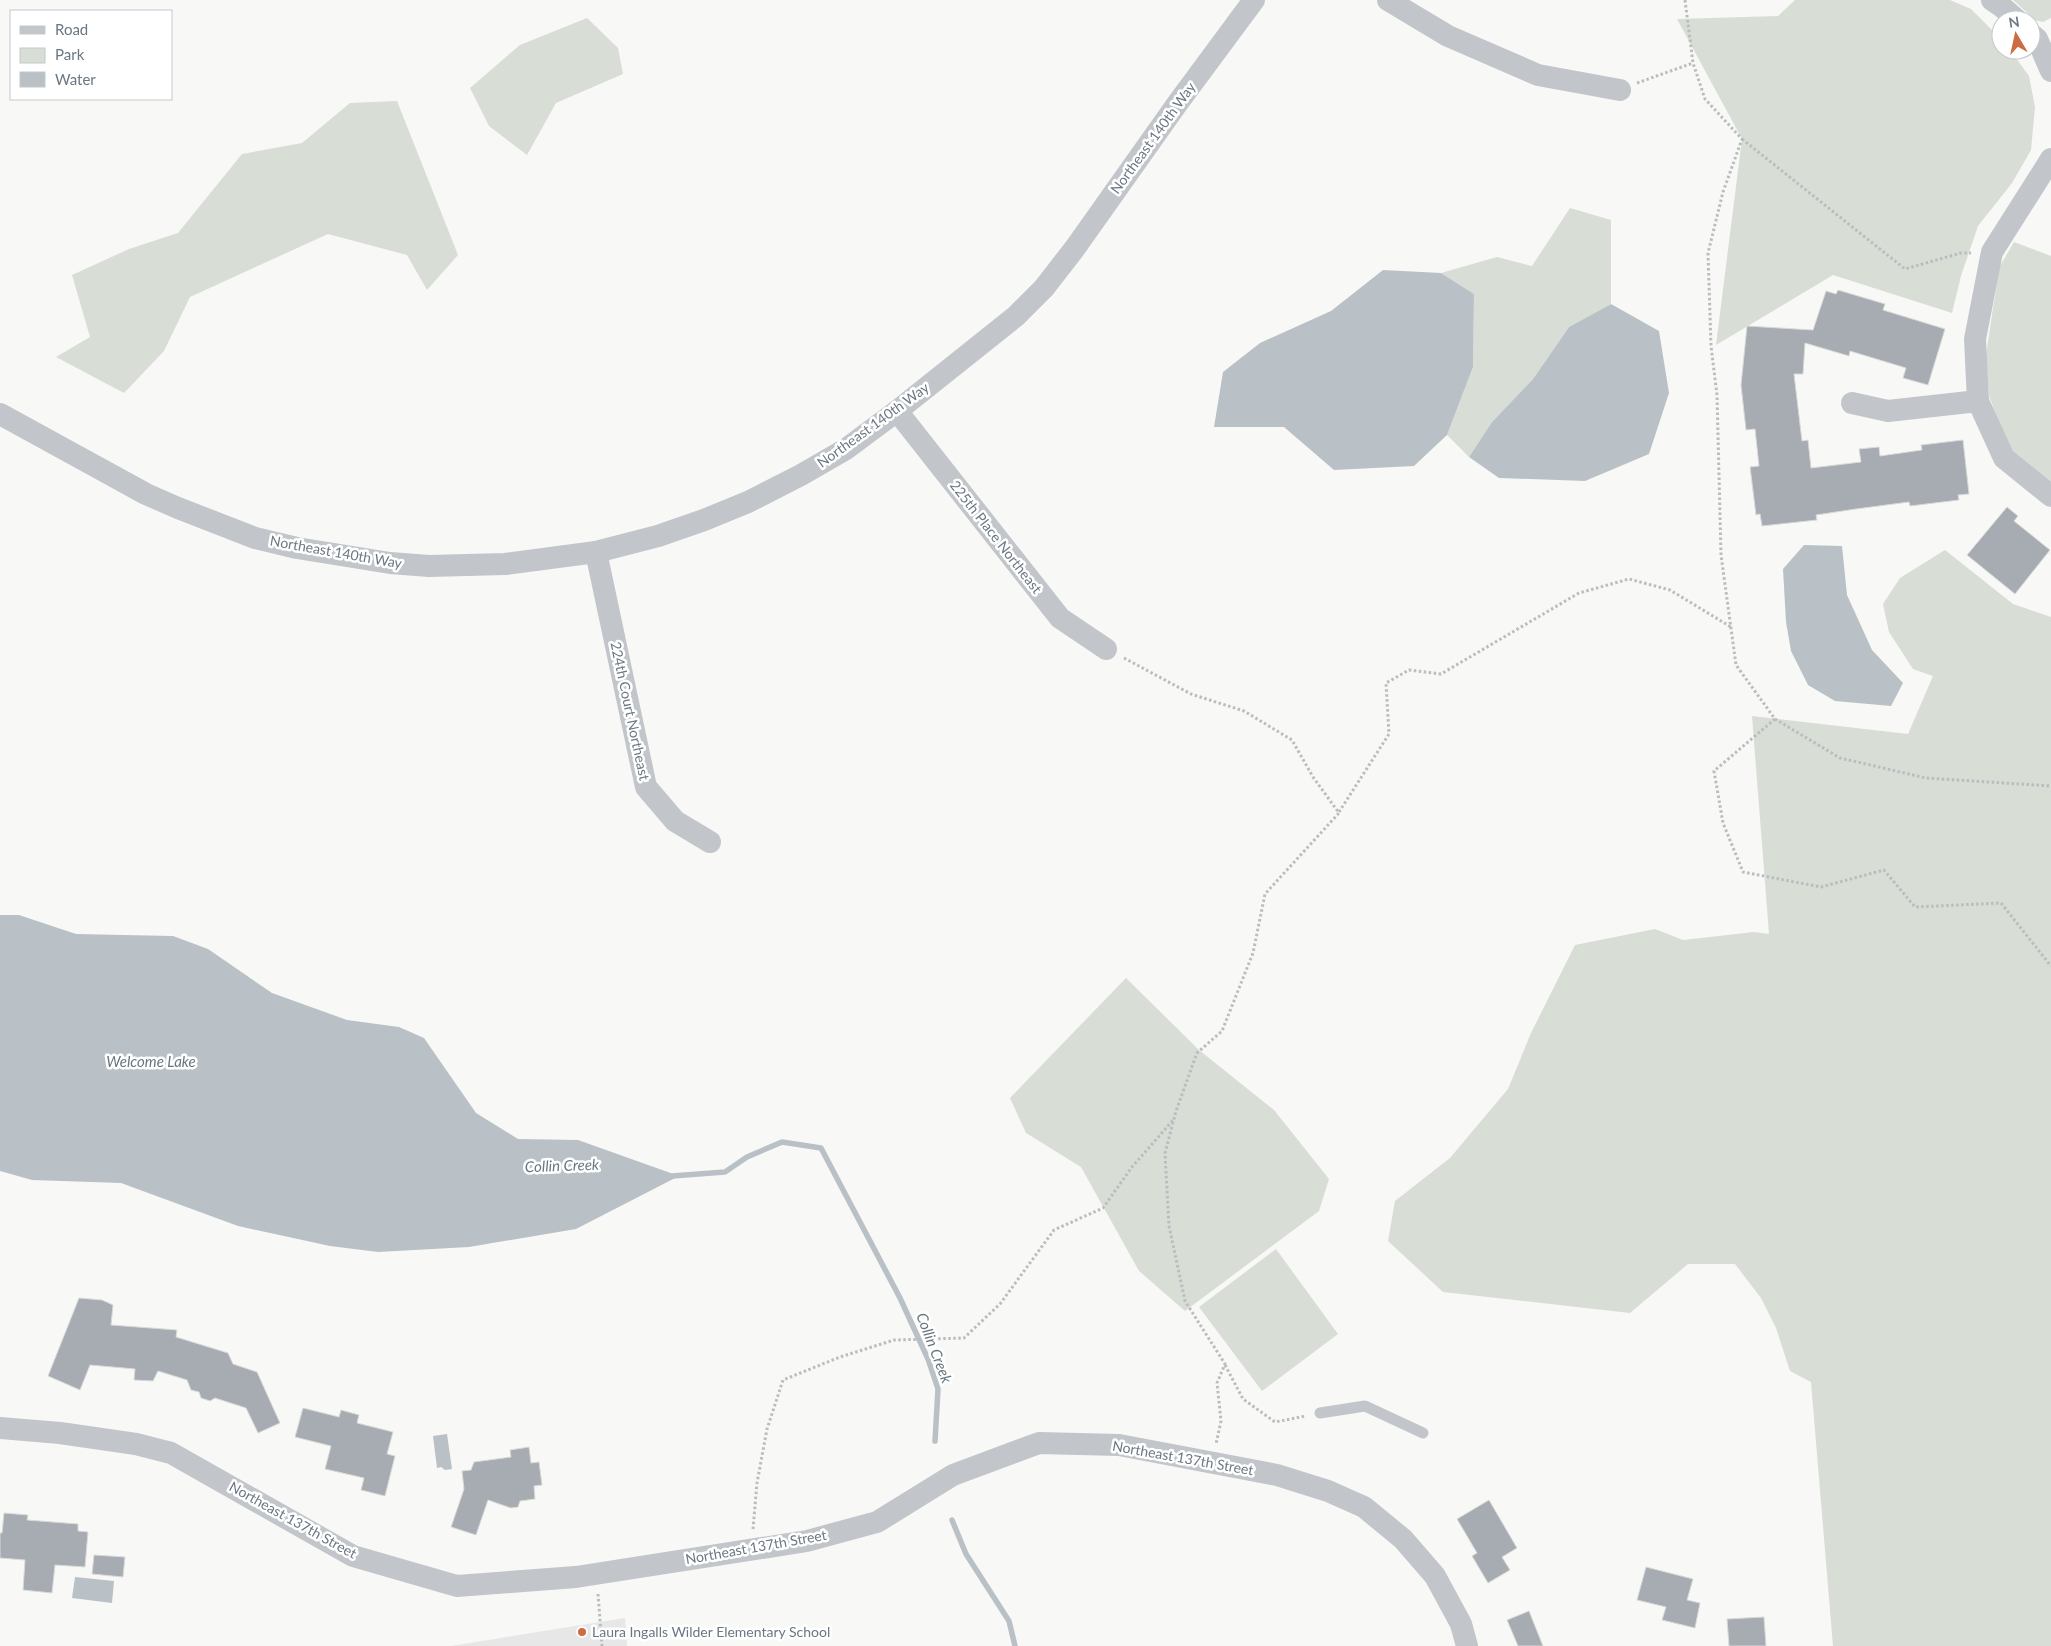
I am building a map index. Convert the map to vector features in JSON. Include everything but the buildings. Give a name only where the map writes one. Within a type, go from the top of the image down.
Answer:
[{"type":"street","name":"Northeast 140th Way","points":[[0,414],[146,494],[255,538],[297,548],[371,561],[429,566],[505,564],[596,552],[658,536],[748,502],[802,475],[846,449],[898,411],[1016,316],[1044,288],[1075,248],[1177,104],[1254,0]]},
{"type":"street","points":[[1388,0],[1448,36],[1538,75],[1620,90]]},
{"type":"street","points":[[1992,0],[2006,10]]},
{"type":"street","points":[[2041,37],[2051,71]]},
{"type":"street","points":[[2051,158],[1992,252],[1974,340],[1978,402],[2004,458],[2051,496]]},
{"type":"street","points":[[1852,403],[1888,412],[1978,402]]},
{"type":"street","name":"225th Place Northeast","points":[[898,411],[1060,618],[1106,649]]},
{"type":"street","name":"224th Court Northeast","points":[[596,552],[646,787],[675,821],[710,842]]},
{"type":"street","name":"Northeast 137th Street","points":[[0,1428],[60,1433],[136,1444],[171,1453],[353,1556],[457,1586],[576,1577],[808,1541],[877,1522],[953,1475],[1039,1443],[1119,1445],[1277,1475],[1328,1491],[1364,1507],[1403,1539],[1435,1576],[1460,1624],[1467,1646]]},
{"type":"lane","points":[[1320,1413],[1365,1406],[1423,1433]]},
{"type":"path","points":[[1685,0],[1693,63],[1705,99],[1742,139],[1905,269],[1961,253],[1992,252]]},
{"type":"path","points":[[1620,90],[1693,63]]},
{"type":"path","points":[[1742,139],[1723,192],[1708,253],[1711,346],[1717,395],[1722,555],[1736,665],[1775,719],[1840,758],[1926,778],[2051,786]]},
{"type":"path","points":[[1320,1413],[1275,1422],[1243,1399],[1225,1364],[1185,1301],[1170,1226],[1165,1153],[1174,1119],[1197,1053],[1222,1031],[1253,953],[1265,894],[1339,813],[1390,734],[1386,683],[1409,670],[1441,674],[1579,593],[1629,579],[1670,590],[1731,627]]},
{"type":"path","points":[[1106,649],[1191,694],[1244,711],[1292,740],[1312,777],[1339,813]]},
{"type":"path","points":[[1775,719],[1714,771],[1723,823],[1743,872],[1821,887],[1884,870],[1915,907],[2001,903],[2051,966]]},
{"type":"path","points":[[751,1549],[757,1483],[767,1430],[783,1380],[840,1357],[894,1340],[964,1338],[1000,1304],[1054,1230],[1103,1208],[1132,1167],[1174,1119]]},
{"type":"path","points":[[1213,1462],[1221,1421],[1217,1383],[1225,1364]]},
{"type":"path","points":[[597,1573],[602,1646]]},
{"type":"shaded area","name":"Laura Ingalls Wilder Elementary School","points":[[625,1618],[627,1646],[451,1646]]},
{"type":"green space","points":[[1795,0],[1950,0],[1971,9],[1991,29],[1991,60],[2017,60],[2029,76],[2035,107],[2031,150],[2012,183],[1978,226],[1961,276],[1952,313],[1833,275],[1716,345],[1742,139],[1677,19],[1778,16]]},
{"type":"green space","points":[[2013,0],[2051,0],[2051,18],[2043,22],[2041,22],[2041,10],[2024,10]]},
{"type":"green space","points":[[587,18],[618,48],[623,74],[556,103],[527,155],[489,126],[470,88],[520,45]]},
{"type":"green space","points":[[397,101],[458,255],[427,290],[407,255],[328,234],[190,297],[164,351],[124,393],[56,357],[90,337],[72,275],[129,249],[178,233],[242,154],[302,143],[350,103]]},
{"type":"green space","points":[[1570,208],[1611,220],[1611,304],[1569,327],[1533,379],[1492,422],[1469,457],[1447,435],[1473,367],[1474,294],[1441,273],[1497,257],[1532,266]]},
{"type":"green space","points":[[2014,242],[2051,256],[2051,487],[2010,451],[1989,396],[1986,355],[1993,308],[2000,266]]},
{"type":"green space","points":[[1945,550],[2013,604],[2051,617],[2051,1646],[1833,1646],[1811,1382],[1790,1371],[1776,1328],[1761,1298],[1735,1264],[1688,1264],[1630,1313],[1443,1292],[1388,1241],[1395,1201],[1450,1158],[1508,1089],[1531,1033],[1575,945],[1655,929],[1683,940],[1754,932],[1769,934],[1752,716],[1908,734],[1933,676],[1913,669],[1889,632],[1883,604],[1900,578]]},
{"type":"green space","points":[[1126,978],[1199,1050],[1274,1110],[1329,1179],[1319,1211],[1185,1311],[1139,1271],[1081,1167],[1026,1133],[1010,1098]]},
{"type":"green space","points":[[1276,1249],[1338,1334],[1262,1391],[1199,1307]]},
{"type":"water","points":[[1383,270],[1441,273],[1474,294],[1473,367],[1447,435],[1414,466],[1334,470],[1284,427],[1214,427],[1223,372],[1260,343],[1331,311]]},
{"type":"water","points":[[1611,304],[1659,331],[1669,393],[1649,454],[1585,481],[1499,478],[1469,457],[1492,422],[1533,379],[1569,327]]},
{"type":"water","points":[[1804,545],[1842,546],[1847,595],[1872,650],[1903,683],[1891,706],[1835,701],[1808,685],[1791,651],[1786,622],[1783,569]]},
{"type":"water","name":"Welcome Lake","points":[[0,915],[19,915],[76,934],[173,936],[208,949],[272,993],[347,1020],[399,1027],[424,1038],[476,1113],[518,1139],[578,1140],[679,1176],[576,1229],[469,1247],[378,1252],[330,1246],[238,1226],[121,1183],[32,1180],[0,1171]]},
{"type":"water","points":[[447,1434],[452,1469],[445,1470],[441,1467],[437,1468],[433,1436]]},
{"type":"water","points":[[75,1577],[114,1581],[112,1603],[72,1598]]},
{"type":"waterway","name":"Collin Creek","points":[[672,1176],[725,1172],[747,1157],[782,1142],[821,1148],[900,1298],[928,1359],[938,1389],[935,1441]]},
{"type":"waterway","name":"Collin Creek","points":[[952,1520],[966,1554],[1009,1621],[1015,1646]]},
{"type":"place","name":"Laura Ingalls Wilder Elementary School","points":[[582,1632]]}]
